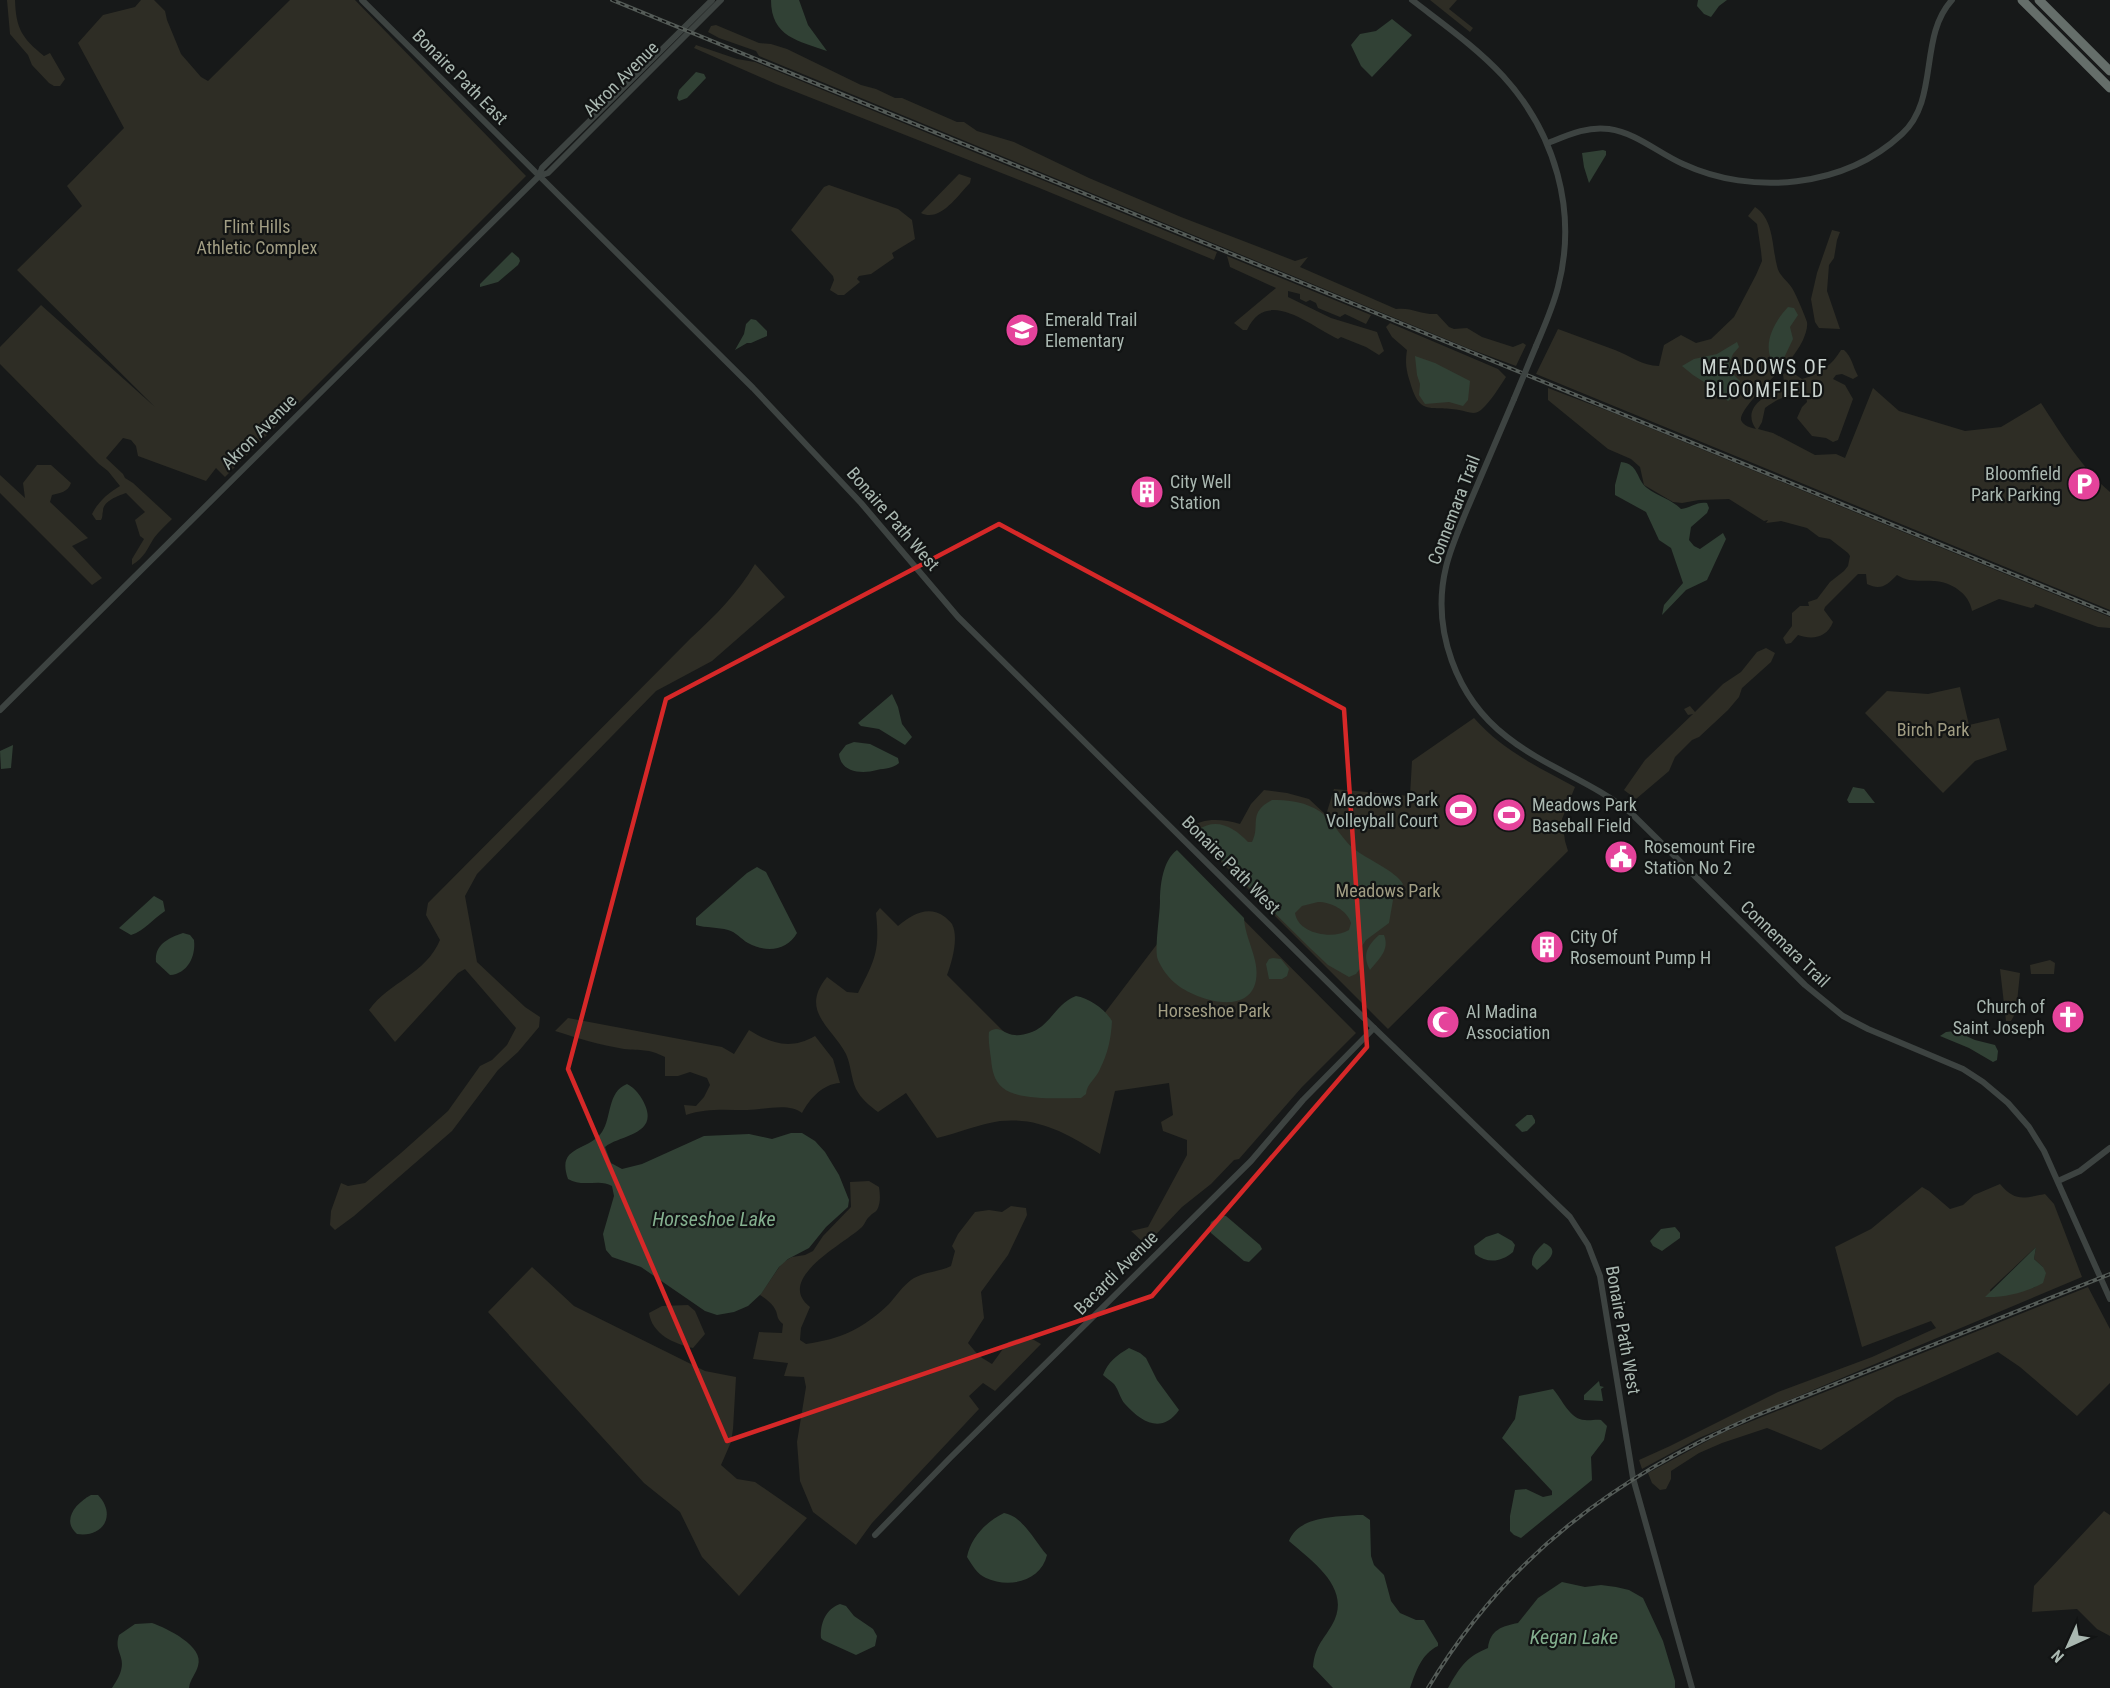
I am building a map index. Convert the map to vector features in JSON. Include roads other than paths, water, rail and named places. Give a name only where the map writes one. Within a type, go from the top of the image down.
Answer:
[{"type":"highway","points":[[2022,0],[2110,87]]},
{"type":"highway","points":[[2039,0],[2110,71]]},
{"type":"street","name":"Bonaire Path East","points":[[362,0],[539,176]]},
{"type":"street","name":"Akron Avenue","points":[[0,710],[539,176],[542,168],[712,0]]},
{"type":"street","name":"Akron Avenue","points":[[539,176],[548,173],[721,0]]},
{"type":"street","name":"Connemara Trail","points":[[1412,0],[1468,43],[1502,74],[1534,116],[1548,143],[1564,202],[1565,244],[1557,293],[1453,545],[1443,584],[1442,617],[1446,641],[1453,666],[1470,698],[1491,723],[1510,740],[1605,794],[1631,813],[1831,1008],[1868,1029],[1963,1069],[1993,1089],[2008,1103],[2029,1127],[2044,1152],[2110,1299]]},
{"type":"street","points":[[1548,143],[1576,132],[1594,128],[1610,129],[1635,137],[1682,164],[1730,179],[1774,183],[1828,175],[1856,164],[1877,152],[1901,135],[1909,125],[1919,107],[1926,86],[1938,21],[1952,0]]},
{"type":"street","name":"Bonaire Path West","points":[[539,176],[784,420],[861,503],[958,617],[1374,1028],[1561,1208],[1582,1234],[1593,1254],[1603,1287],[1633,1478],[1692,1688]]},
{"type":"street","name":"Bacardi Avenue","points":[[875,1535],[1251,1161],[1303,1100],[1374,1028]]},
{"type":"street","points":[[2058,1181],[2080,1171],[2110,1148]]},
{"type":"water","points":[[771,0],[799,0],[808,25],[827,51],[797,40],[781,30],[772,12]]},
{"type":"water","points":[[1698,0],[1727,0],[1711,17],[1704,14],[1697,6]]},
{"type":"water","points":[[1392,19],[1412,35],[1372,77],[1361,66],[1351,45],[1360,34],[1376,31]]},
{"type":"water","points":[[696,72],[704,74],[706,78],[687,98],[679,101],[677,98],[679,90]]},
{"type":"water","points":[[1606,151],[1606,155],[1589,183],[1582,153]]},
{"type":"water","points":[[512,252],[519,258],[518,265],[498,282],[480,287],[480,284]]},
{"type":"water","points":[[1788,307],[1794,308],[1798,315],[1790,327],[1793,339],[1783,360],[1774,364],[1770,357],[1769,342],[1774,327]]},
{"type":"water","points":[[751,319],[756,320],[767,331],[767,336],[735,350],[744,334],[746,324]]},
{"type":"water","points":[[1737,342],[1739,347],[1729,363],[1732,373],[1740,381],[1734,396],[1728,401],[1682,366],[1694,359],[1717,354]]},
{"type":"water","points":[[1415,356],[1435,363],[1470,381],[1468,400],[1463,406],[1449,402],[1425,404],[1419,395],[1420,384]]},
{"type":"water","points":[[1621,462],[1627,463],[1634,469],[1647,488],[1681,509],[1707,503],[1709,508],[1707,513],[1691,527],[1689,540],[1694,546],[1700,549],[1723,533],[1726,539],[1707,580],[1686,590],[1662,615],[1664,605],[1683,583],[1671,548],[1659,540],[1646,512],[1615,495]]},
{"type":"water","points":[[892,694],[902,724],[912,737],[905,745],[879,729],[861,726],[858,723]]},
{"type":"water","points":[[854,742],[870,744],[898,758],[899,763],[871,771],[853,771],[844,765],[839,754],[846,745]]},
{"type":"water","points":[[13,745],[11,768],[1,769],[0,751]]},
{"type":"water","points":[[1853,787],[1864,789],[1875,803],[1849,803],[1847,800]]},
{"type":"water","points":[[1272,800],[1283,800],[1299,802],[1314,808],[1330,821],[1353,848],[1394,874],[1403,884],[1393,900],[1389,923],[1366,940],[1358,952],[1362,966],[1356,974],[1349,977],[1328,965],[1204,843],[1198,830],[1211,824],[1231,828],[1248,842],[1252,842],[1257,815],[1264,805]],"holes":[[[1323,902],[1333,905],[1346,914],[1351,923],[1349,930],[1326,935],[1302,926],[1295,913],[1302,906]]]},
{"type":"water","points":[[1177,850],[1244,918],[1257,972],[1251,992],[1243,999],[1220,1002],[1194,995],[1172,981],[1158,960],[1157,941],[1162,880],[1168,860]]},
{"type":"water","points":[[757,867],[766,872],[797,933],[788,944],[776,948],[762,948],[748,943],[731,931],[696,925],[696,918],[747,873]]},
{"type":"water","points":[[154,896],[163,901],[165,911],[131,935],[119,928]]},
{"type":"water","points":[[183,933],[190,935],[194,940],[192,958],[181,972],[170,975],[156,962],[157,951],[167,940]]},
{"type":"water","points":[[1379,935],[1384,935],[1385,950],[1370,970],[1366,960],[1367,951]]},
{"type":"water","points":[[1269,959],[1281,959],[1289,969],[1287,976],[1282,979],[1269,979],[1266,964]]},
{"type":"water","points":[[1076,996],[1096,1005],[1112,1021],[1105,1057],[1086,1094],[1081,1098],[1040,1098],[1019,1095],[1003,1088],[997,1082],[993,1071],[989,1032],[999,1029],[1011,1035],[1029,1033],[1042,1026],[1063,1004]]},
{"type":"water","points":[[1955,1031],[1975,1040],[1995,1045],[1998,1051],[1997,1060],[1993,1062],[1969,1048],[1940,1036],[1946,1032]]},
{"type":"water","name":"Horseshoe Lake","points":[[627,1084],[640,1096],[648,1115],[646,1123],[636,1133],[605,1147],[611,1163],[622,1169],[642,1164],[704,1136],[749,1134],[772,1139],[791,1133],[802,1133],[815,1141],[825,1152],[839,1175],[849,1200],[848,1207],[826,1227],[809,1248],[788,1259],[779,1267],[761,1294],[748,1306],[734,1312],[717,1315],[705,1311],[641,1267],[612,1257],[606,1250],[603,1234],[614,1196],[612,1186],[602,1183],[580,1183],[568,1179],[565,1168],[566,1160],[575,1150],[589,1143],[602,1132],[616,1093]]},
{"type":"water","points":[[1527,1115],[1532,1115],[1535,1123],[1527,1131],[1522,1132],[1515,1125]]},
{"type":"water","points":[[1220,1216],[1226,1216],[1260,1245],[1262,1249],[1249,1262],[1244,1261],[1211,1233],[1209,1229],[1211,1222]]},
{"type":"water","points":[[1675,1227],[1680,1233],[1680,1238],[1662,1251],[1653,1246],[1650,1241],[1661,1229]]},
{"type":"water","points":[[1498,1233],[1512,1241],[1515,1245],[1513,1252],[1504,1258],[1494,1260],[1475,1254],[1474,1246],[1486,1237]]},
{"type":"water","points":[[1544,1243],[1552,1250],[1551,1257],[1537,1270],[1532,1265],[1533,1258]]},
{"type":"water","points":[[2036,1247],[2034,1259],[2046,1273],[2043,1283],[2015,1294],[1985,1297]]},
{"type":"water","points":[[1129,1348],[1146,1358],[1157,1380],[1179,1410],[1166,1422],[1152,1423],[1138,1416],[1123,1402],[1114,1384],[1103,1375],[1113,1359]]},
{"type":"water","points":[[1599,1381],[1600,1386],[1604,1387],[1601,1389],[1603,1401],[1584,1400],[1584,1395]]},
{"type":"water","points":[[1553,1389],[1575,1417],[1585,1420],[1601,1420],[1607,1426],[1604,1440],[1591,1457],[1592,1480],[1521,1538],[1510,1531],[1510,1516],[1515,1490],[1526,1489],[1543,1497],[1552,1495],[1552,1491],[1502,1438],[1515,1419],[1519,1396]]},
{"type":"water","points":[[91,1495],[98,1495],[104,1503],[107,1517],[100,1529],[86,1534],[77,1534],[70,1523],[72,1512],[80,1502]]},
{"type":"water","points":[[1004,1513],[1023,1524],[1047,1555],[1044,1564],[1031,1577],[1004,1583],[983,1576],[967,1557],[980,1531]]},
{"type":"water","points":[[1363,1515],[1370,1520],[1371,1556],[1374,1565],[1384,1575],[1391,1601],[1400,1613],[1416,1620],[1424,1620],[1438,1643],[1438,1646],[1427,1654],[1420,1664],[1410,1688],[1333,1688],[1313,1667],[1317,1649],[1337,1612],[1338,1600],[1334,1588],[1319,1567],[1289,1541],[1294,1533],[1309,1522],[1318,1519]]},
{"type":"water","name":"Kegan Lake","points":[[1562,1582],[1585,1587],[1601,1585],[1616,1587],[1629,1590],[1643,1598],[1663,1641],[1675,1688],[1448,1688],[1464,1664],[1474,1655],[1488,1648],[1494,1633],[1502,1627],[1518,1623],[1538,1598]]},
{"type":"water","points":[[840,1604],[846,1606],[854,1616],[873,1629],[877,1636],[875,1646],[856,1655],[821,1638],[825,1617],[831,1609]]},
{"type":"water","points":[[152,1623],[183,1639],[196,1652],[199,1659],[198,1666],[189,1688],[112,1688],[118,1678],[122,1663],[118,1648],[119,1635],[135,1624]]},
{"type":"railway","points":[[612,0],[2110,614]]},
{"type":"railway","points":[[1428,1688],[1459,1641],[1493,1598],[1530,1560],[1569,1525],[1656,1465],[1755,1416],[2110,1274]]},
{"type":"place","name":"Emerald Trail Elementary","points":[[1022,330]]},
{"type":"place","name":"Bloomfield Park Parking","points":[[2084,484]]},
{"type":"place","name":"City Well Station","points":[[1147,492]]},
{"type":"place","name":"Meadows Park Volleyball Court","points":[[1461,810]]},
{"type":"place","name":"Meadows Park Baseball Field","points":[[1509,815]]},
{"type":"place","name":"Rosemount Fire Station No 2","points":[[1621,857]]},
{"type":"place","name":"City Of Rosemount Pump H","points":[[1547,947]]},
{"type":"place","name":"Church of Saint Joseph","points":[[2068,1017]]},
{"type":"place","name":"Al Madina Association","points":[[1443,1022]]},
{"type":"district","name":"MEADOWS OF BLOOMFIELD","points":[[1765,378]]},
{"type":"park label","name":"Flint Hills Athletic Complex","points":[[257,237]]},
{"type":"park label","name":"Birch Park","points":[[1933,730]]},
{"type":"park label","name":"Meadows Park","points":[[1388,891]]},
{"type":"park label","name":"Horseshoe Park","points":[[1214,1011]]}]
